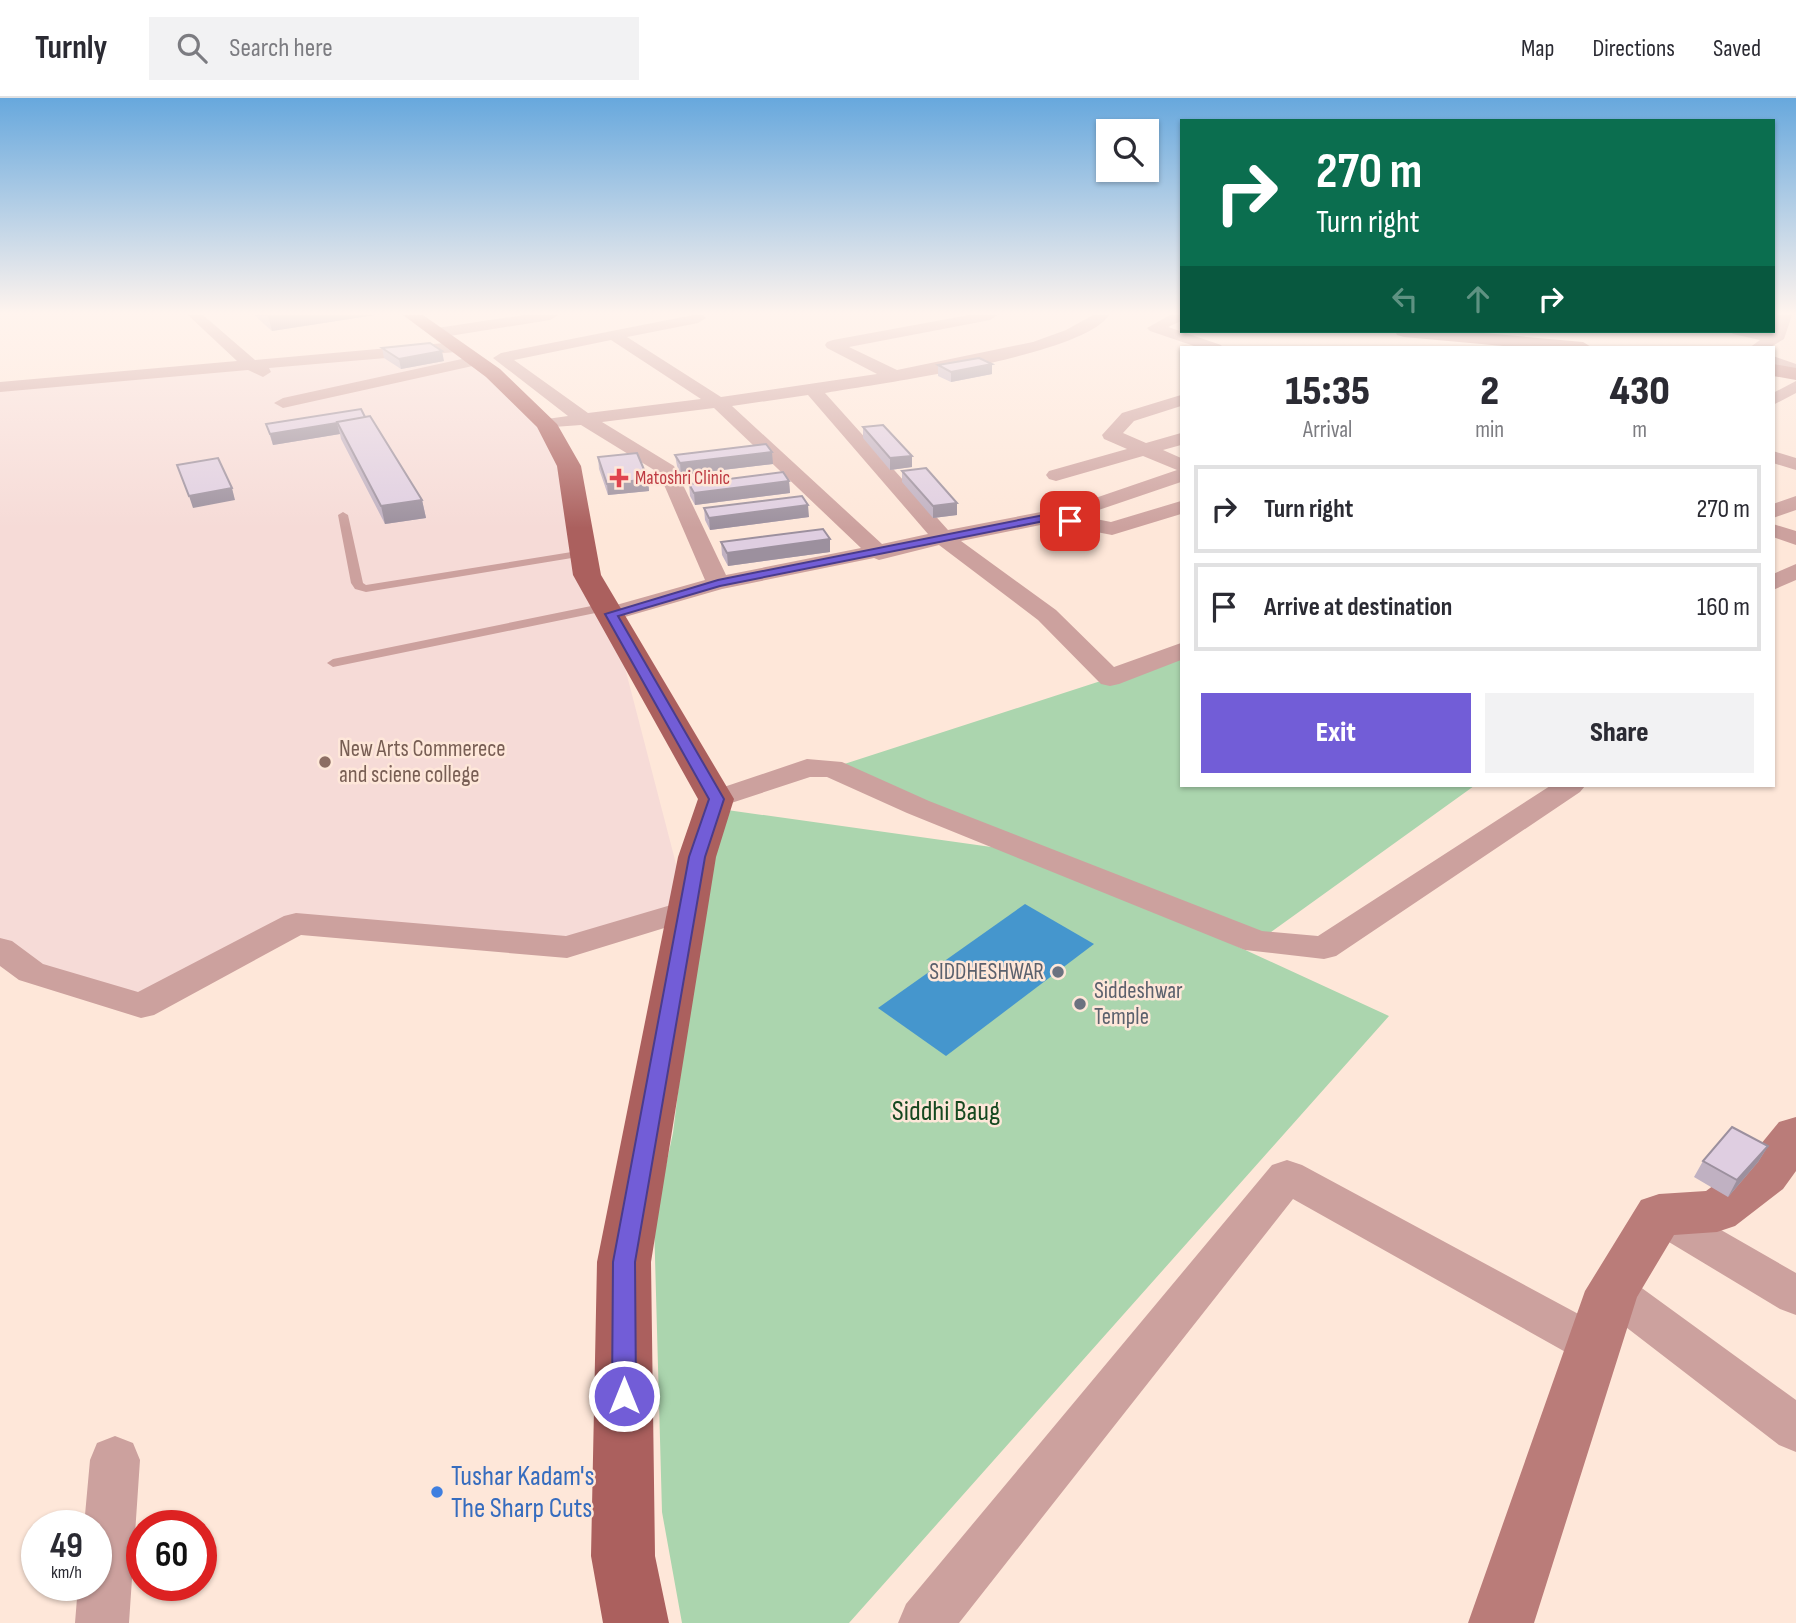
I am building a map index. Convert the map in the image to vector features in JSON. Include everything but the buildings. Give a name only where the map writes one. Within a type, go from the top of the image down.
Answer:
[{"type":"main road","points":[[512,386],[565,421],[569,466],[587,575],[716,799],[697,857],[624,1262],[623,1556],[636,1623]]},
{"type":"street","points":[[285,386],[306,398]]},
{"type":"street","points":[[283,403],[359,386]]},
{"type":"street","points":[[530,386],[565,421],[667,470],[694,466]]},
{"type":"street","points":[[693,386],[717,402],[879,553]]},
{"type":"street","points":[[565,421],[835,386]]},
{"type":"street","points":[[1775,398],[1796,386]]},
{"type":"street","points":[[813,390],[944,539],[1047,614],[1110,678],[1180,652]]},
{"type":"street","points":[[327,393],[347,408]]},
{"type":"street","points":[[1180,400],[1128,416],[1111,435],[1180,465]]},
{"type":"street","points":[[1056,475],[1180,439]]},
{"type":"street","points":[[746,458],[772,453]]},
{"type":"street","points":[[667,470],[718,583]]},
{"type":"street","points":[[767,477],[793,473]]},
{"type":"street","points":[[608,611],[718,583],[879,553],[1077,511],[1180,475]]},
{"type":"street","points":[[676,491],[702,487]]},
{"type":"street","points":[[797,505],[823,501]]},
{"type":"street","points":[[1775,511],[1796,502]]},
{"type":"street","points":[[1049,517],[1112,529],[1180,507]]},
{"type":"street","points":[[689,520],[716,516]]},
{"type":"street","points":[[823,530],[850,526]]},
{"type":"street","points":[[1775,531],[1796,538]]},
{"type":"street","points":[[703,550],[730,546]]},
{"type":"street","points":[[1775,582],[1796,571]]},
{"type":"street","points":[[716,799],[807,768],[832,768],[918,807],[1257,942],[1324,948],[1568,787]]},
{"type":"street","points":[[0,949],[31,972],[141,1006],[296,924],[567,947],[688,909]]},
{"type":"street","points":[[1659,1215],[1717,1211],[1765,1175],[1794,1141]]},
{"type":"street","points":[[925,1623],[1287,1175],[1594,1345]]},
{"type":"street","points":[[1501,1623],[1612,1291],[1659,1215]]},
{"type":"street","points":[[1659,1215],[1796,1296]]},
{"type":"street","points":[[1612,1291],[1796,1429]]},
{"type":"street","points":[[102,1623],[115,1460]]},
{"type":"lane","points":[[343,515],[357,583],[359,587],[366,589],[584,553]]},
{"type":"lane","points":[[333,663],[608,611]]},
{"type":"shaded area","name":"New Arts Commerece and sciene college","points":[[502,386],[546,424],[611,614],[688,910],[567,947],[296,924],[141,1006],[0,949],[0,387]]},
{"type":"green space","points":[[1180,651],[1180,787],[1473,787],[1257,942],[832,768],[1110,678]]},
{"type":"green space","name":"Siddhi Baug","points":[[713,808],[1034,853],[1389,1016],[849,1623],[682,1623],[662,1512],[654,1221],[673,1133]]},
{"type":"water","points":[[1025,904],[1094,944],[946,1056],[878,1008]]},
{"type":"place","name":"Matoshri Clinic","points":[[619,478]]},
{"type":"place","name":"New Arts Commerece and sciene college","points":[[325,762]]},
{"type":"place","name":"SIDDHESHWAR","points":[[1058,972]]},
{"type":"place","name":"Siddeshwar Temple","points":[[1080,1004]]},
{"type":"place","name":"Tushar Kadam's The Sharp Cuts","points":[[437,1492]]},
{"type":"route","points":[[624,1396],[624,1262],[697,857],[716,799],[611,614],[718,583],[1049,517],[1070,521]]}]
